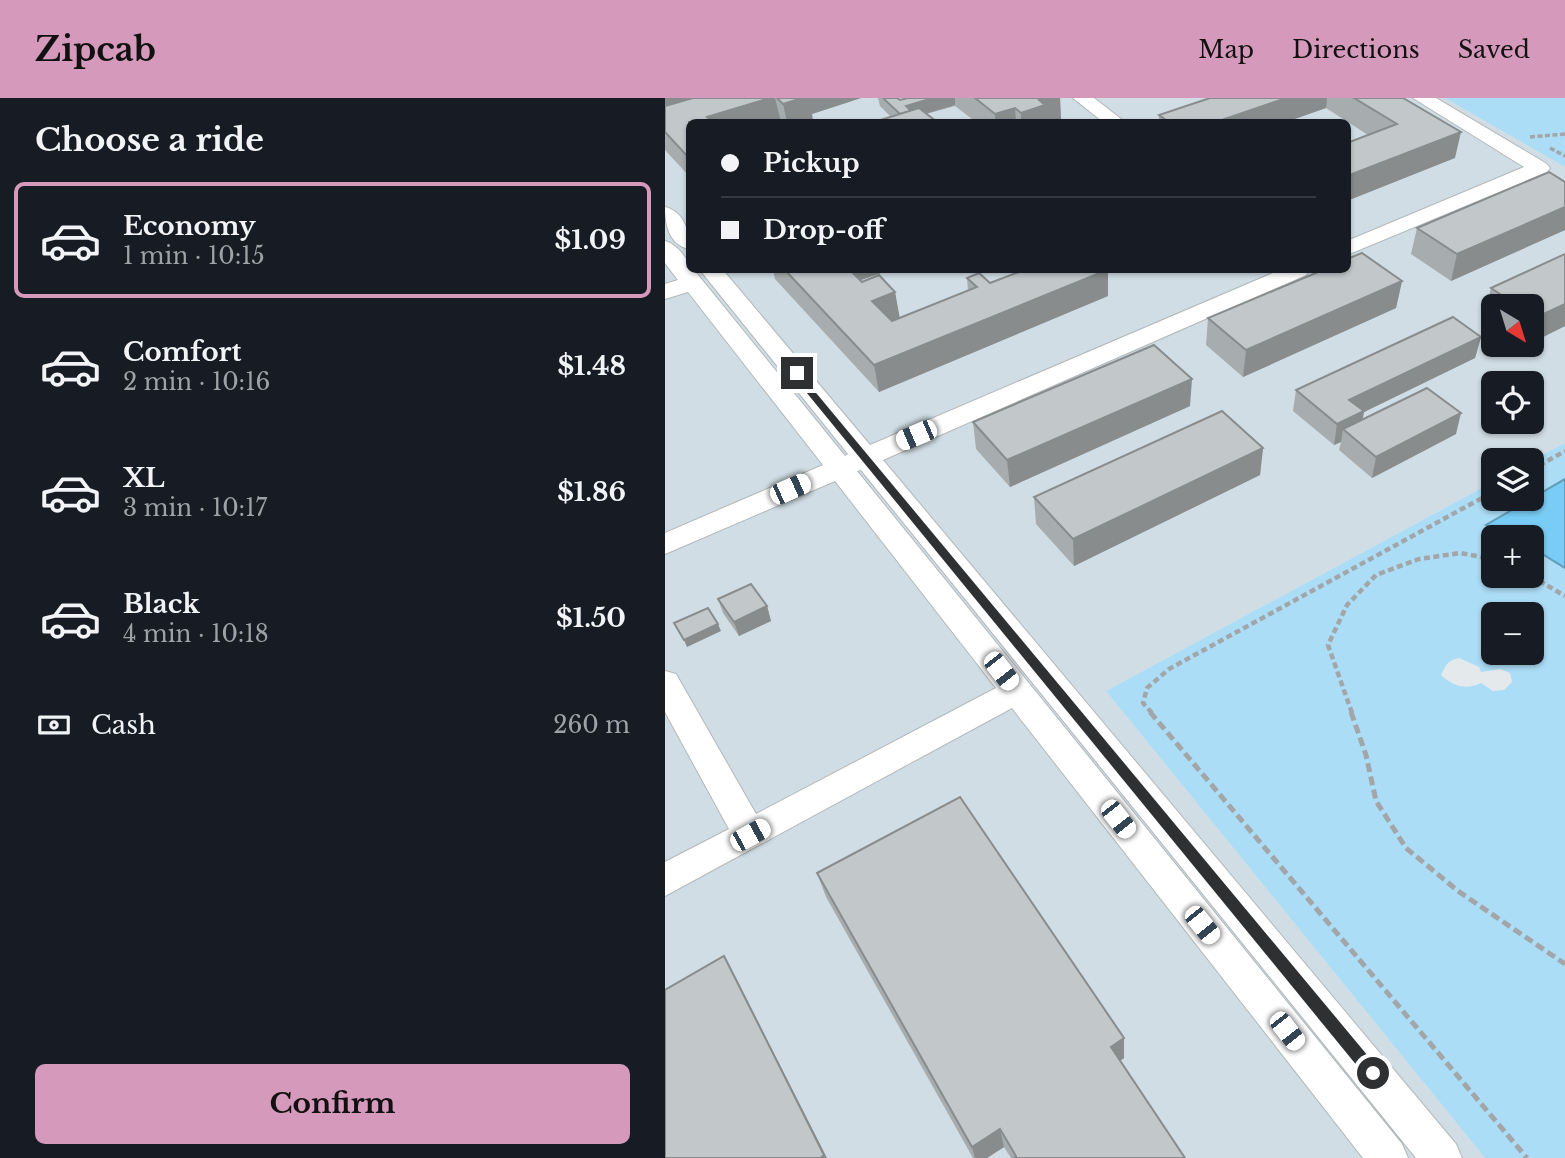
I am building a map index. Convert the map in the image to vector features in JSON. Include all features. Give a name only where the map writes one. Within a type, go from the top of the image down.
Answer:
[{"type":"street","points":[[1081,98],[1111,119]]},
{"type":"street","points":[[1351,247],[1541,167],[1422,98]]},
{"type":"street","points":[[665,213],[686,239]]},
{"type":"street","points":[[665,248],[690,281],[852,462],[1442,1158]]},
{"type":"street","points":[[665,544],[1292,273]]},
{"type":"street","points":[[852,462],[1017,691],[1388,1158]]},
{"type":"street","points":[[665,683],[750,835]]},
{"type":"street","points":[[665,880],[1017,691]]},
{"type":"path","points":[[1523,134],[1532,138],[1565,134]]},
{"type":"path","points":[[1544,463],[1565,451]]},
{"type":"path","points":[[1481,499],[1169,669],[1147,688],[1143,703],[1527,1158]]},
{"type":"path","points":[[1481,556],[1460,552],[1419,559],[1376,575],[1347,605],[1328,645],[1366,755],[1376,802],[1406,848],[1458,891],[1565,964]]},
{"type":"path","points":[[1544,584],[1565,596]]},
{"type":"shaded area","points":[[665,98],[1445,98],[1565,167],[1565,443],[1544,454],[1544,448],[1481,448],[1481,488],[1106,691],[1485,1158],[665,1158]]},
{"type":"shaded area","points":[[1445,98],[1565,98],[1565,167]]},
{"type":"shaded area","points":[[1565,443],[1565,479],[1544,491],[1544,454]]},
{"type":"shaded area","points":[[1565,479],[1565,568],[1544,555],[1544,525],[1486,525],[1510,511],[1544,511],[1544,491]]},
{"type":"shaded area","points":[[1481,488],[1481,511],[1510,511],[1486,525],[1481,525],[1481,588],[1544,588],[1544,555],[1565,568],[1565,1158],[1485,1158],[1106,691]],"holes":[[[1459,658],[1479,667],[1481,672],[1500,669],[1510,673],[1512,682],[1504,690],[1493,691],[1481,683],[1465,687],[1455,685],[1441,675],[1448,664]]]},
{"type":"building","points":[[693,98],[770,98],[707,117],[709,119],[686,119],[686,155],[665,132],[665,106]]},
{"type":"building","points":[[777,98],[802,98],[783,104]]},
{"type":"building","points":[[883,98],[933,98],[906,106],[911,111],[900,114]]},
{"type":"building","points":[[975,98],[1046,98],[1039,100],[1045,105],[1021,113],[1015,108],[995,114]]},
{"type":"building","points":[[1210,98],[1286,98],[1225,119],[1165,119],[1159,115]]},
{"type":"building","points":[[1354,98],[1403,98],[1461,132],[1351,174],[1351,141],[1397,124]]},
{"type":"building","points":[[919,108],[933,119],[884,119]]},
{"type":"building","points":[[1549,172],[1565,182],[1565,207],[1457,254],[1417,228]]},
{"type":"building","points":[[1362,253],[1402,281],[1246,350],[1208,318],[1316,273],[1351,273],[1351,257]]},
{"type":"building","points":[[1565,254],[1565,304],[1544,314],[1544,294],[1500,294],[1491,288]]},
{"type":"building","points":[[788,273],[853,273],[862,282],[879,275],[895,292],[872,301],[892,321],[977,287],[967,278],[979,273],[990,283],[1016,273],[1100,273],[874,365]]},
{"type":"building","points":[[1453,317],[1481,337],[1349,400],[1364,411],[1337,424],[1296,390]]},
{"type":"building","points":[[1154,345],[1192,379],[1007,460],[973,422]]},
{"type":"building","points":[[1427,388],[1461,413],[1376,457],[1343,429]]},
{"type":"building","points":[[1222,411],[1263,448],[1073,539],[1034,497]]},
{"type":"building","points":[[751,584],[767,606],[734,622],[718,599]]},
{"type":"building","points":[[708,608],[718,624],[684,640],[674,623]]},
{"type":"building","points":[[960,797],[1124,1038],[1111,1047],[1185,1158],[1014,1158],[1016,1156],[1000,1129],[972,1147],[817,873]]},
{"type":"building","points":[[724,956],[824,1155],[820,1158],[665,1158],[665,990]]},
{"type":"route","points":[[797,373],[1373,1073]]}]
